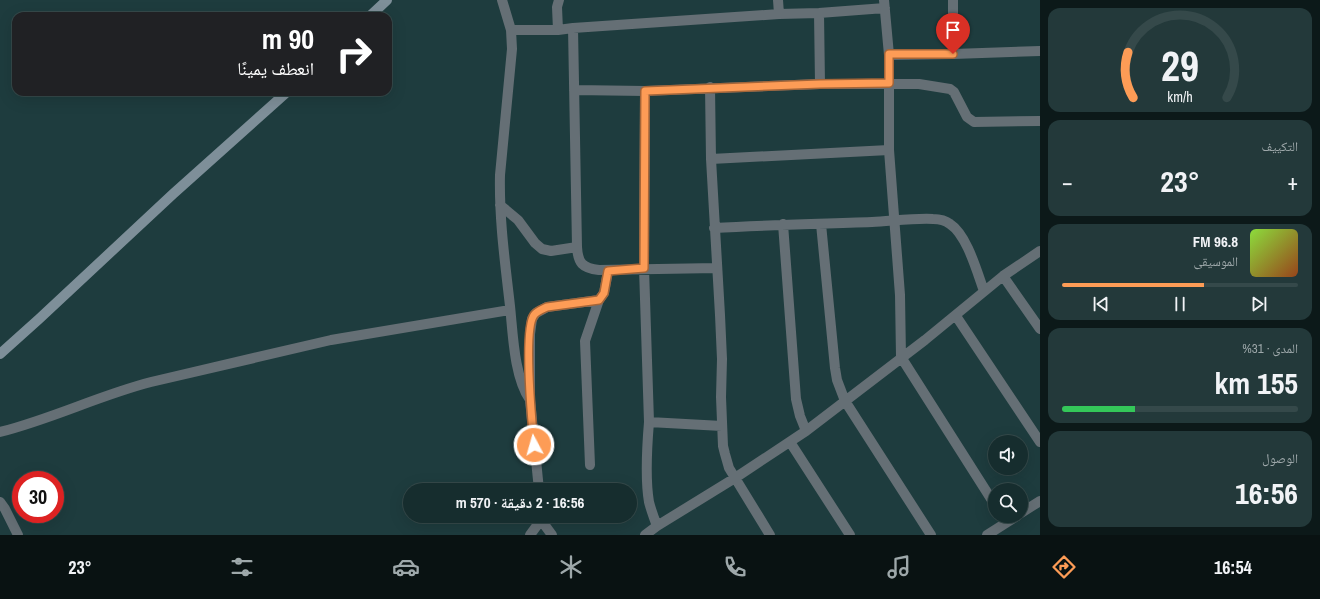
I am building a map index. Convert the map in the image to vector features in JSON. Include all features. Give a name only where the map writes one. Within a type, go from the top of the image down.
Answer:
[{"type":"main road","points":[[374,12],[387,0]]},
{"type":"main road","points":[[0,354],[173,194],[283,96]]},
{"type":"street","points":[[502,0],[511,30],[512,49],[501,158],[500,205],[502,237],[514,346],[522,386],[530,400]]},
{"type":"street","points":[[558,30],[557,7],[559,0]]},
{"type":"street","points":[[778,0],[778,14]]},
{"type":"street","points":[[952,0],[953,54]]},
{"type":"street","points":[[511,30],[558,30],[778,14],[819,13],[884,4],[889,54],[889,150],[900,295],[901,357],[988,495]]},
{"type":"street","points":[[819,13],[820,84]]},
{"type":"street","points":[[573,28],[576,247],[583,265],[592,269],[608,271],[644,268],[717,268]]},
{"type":"street","points":[[889,54],[953,54],[1040,51]]},
{"type":"street","points":[[574,90],[645,91],[710,87],[820,84],[919,84],[950,89],[954,92],[967,117],[974,122],[1040,121]]},
{"type":"street","points":[[710,87],[711,158],[721,345],[722,426],[725,454],[729,468],[770,535]]},
{"type":"street","points":[[645,91],[644,268],[649,422],[648,493],[657,526]]},
{"type":"street","points":[[711,158],[889,150]]},
{"type":"street","points":[[500,205],[518,220],[537,245],[542,249],[551,251],[576,247]]},
{"type":"street","points":[[714,228],[782,224],[822,224],[931,219],[942,220],[958,230],[964,239],[984,291]]},
{"type":"street","points":[[782,224],[796,399],[800,416],[806,431]]},
{"type":"street","points":[[822,224],[837,380],[845,401],[931,535]]},
{"type":"street","points":[[645,535],[806,431],[956,316],[1003,276],[1040,251]]},
{"type":"street","points":[[590,465],[584,346],[599,300],[604,293],[608,271]]},
{"type":"street","points":[[1003,276],[1038,322]]},
{"type":"street","points":[[538,483],[530,400],[530,334],[534,316],[540,310],[547,307],[599,300]]},
{"type":"street","points":[[0,432],[42,420],[128,388],[151,382],[331,340],[510,310]]},
{"type":"street","points":[[956,316],[1040,442]]},
{"type":"street","points":[[649,422],[722,426]]},
{"type":"street","points":[[790,442],[850,535]]},
{"type":"street","points":[[1028,509],[1040,501]]},
{"type":"street","points":[[0,502],[18,535]]},
{"type":"street","points":[[530,535],[538,523]]},
{"type":"street","points":[[544,523],[552,535]]},
{"type":"street","points":[[987,535],[1000,523]]},
{"type":"route","points":[[534,445],[530,400],[530,334],[532,319],[540,310],[547,307],[599,300],[604,293],[608,271],[644,268],[645,91],[710,87],[889,83],[889,54],[953,54]]}]
